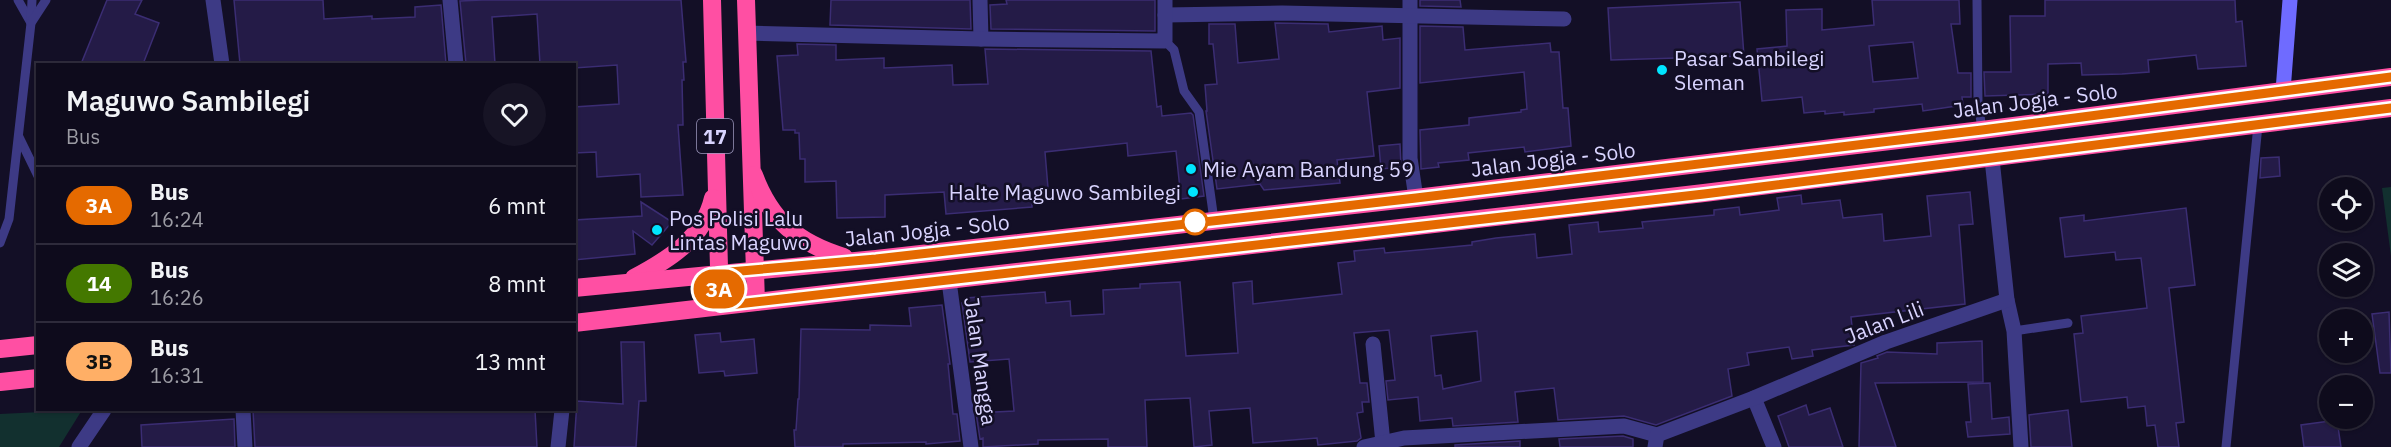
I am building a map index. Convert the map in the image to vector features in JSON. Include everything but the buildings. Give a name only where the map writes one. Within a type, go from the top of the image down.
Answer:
[{"type":"highway","name":"17","points":[[712,0],[720,306]]},
{"type":"highway","name":"17","points":[[746,0],[754,269]]},
{"type":"highway","name":"Jalan Jogja - Solo","points":[[576,288],[863,260],[1416,198],[1982,130],[2391,77]]},
{"type":"highway","points":[[576,323],[1992,159],[2391,108]]},
{"type":"highway","points":[[751,167],[770,207],[786,227],[803,241],[822,250],[845,258],[863,260]]},
{"type":"highway","points":[[627,281],[672,257],[689,241],[702,224],[711,205],[716,181]]},
{"type":"highway","points":[[754,269],[756,302]]},
{"type":"highway","points":[[0,349],[36,345]]},
{"type":"highway","points":[[0,382],[36,378]]},
{"type":"street","points":[[213,0],[222,63]]},
{"type":"street","points":[[450,0],[456,63]]},
{"type":"street","points":[[980,0],[981,39]]},
{"type":"street","points":[[2283,91],[2290,0]]},
{"type":"street","points":[[747,33],[1164,41],[1165,7],[1410,8],[1564,20]]},
{"type":"street","points":[[1410,8],[1410,158],[1416,198]]},
{"type":"street","points":[[1992,159],[2007,300],[2014,331],[2021,447]]},
{"type":"street","name":"Jalan Mangga","points":[[949,281],[971,447]]},
{"type":"street","name":"Jalan Lili","points":[[1656,441],[1886,342],[2007,300]]},
{"type":"street","points":[[1374,344],[1388,444]]},
{"type":"street","points":[[1754,398],[1774,447]]},
{"type":"street","points":[[79,447],[103,411]]},
{"type":"street","points":[[243,411],[245,447]]},
{"type":"street","points":[[558,447],[562,411]]},
{"type":"street","points":[[1364,447],[1388,444],[1404,438],[1624,426],[1656,441]]},
{"type":"lane","points":[[18,0],[31,23]]},
{"type":"lane","points":[[0,243],[9,219],[32,0]]},
{"type":"lane","points":[[31,23],[46,0]]},
{"type":"lane","points":[[1977,0],[1978,101],[1982,130]]},
{"type":"lane","points":[[1164,41],[1174,50],[1184,91],[1199,112],[1214,220]]},
{"type":"lane","points":[[2226,447],[2258,125]]},
{"type":"lane","points":[[19,137],[36,172]]},
{"type":"lane","points":[[2014,331],[2068,323]]},
{"type":"green space","points":[[2391,187],[2391,256],[2382,188]]},
{"type":"green space","points":[[81,411],[59,447],[0,447],[0,414]]},
{"type":"bus line","name":"3A","points":[[2391,77],[1982,130],[1416,198],[876,259],[718,273],[720,306],[1704,194],[2391,108]]},
{"type":"place","name":"Pasar Sambilegi Sleman","points":[[1662,70]]},
{"type":"place","name":"Mie Ayam Bandung 59","points":[[1191,169]]},
{"type":"place","name":"Halte Maguwo Sambilegi","points":[[1193,192]]},
{"type":"place","name":"Pos Polisi Lalu Lintas Maguwo","points":[[657,230]]}]
